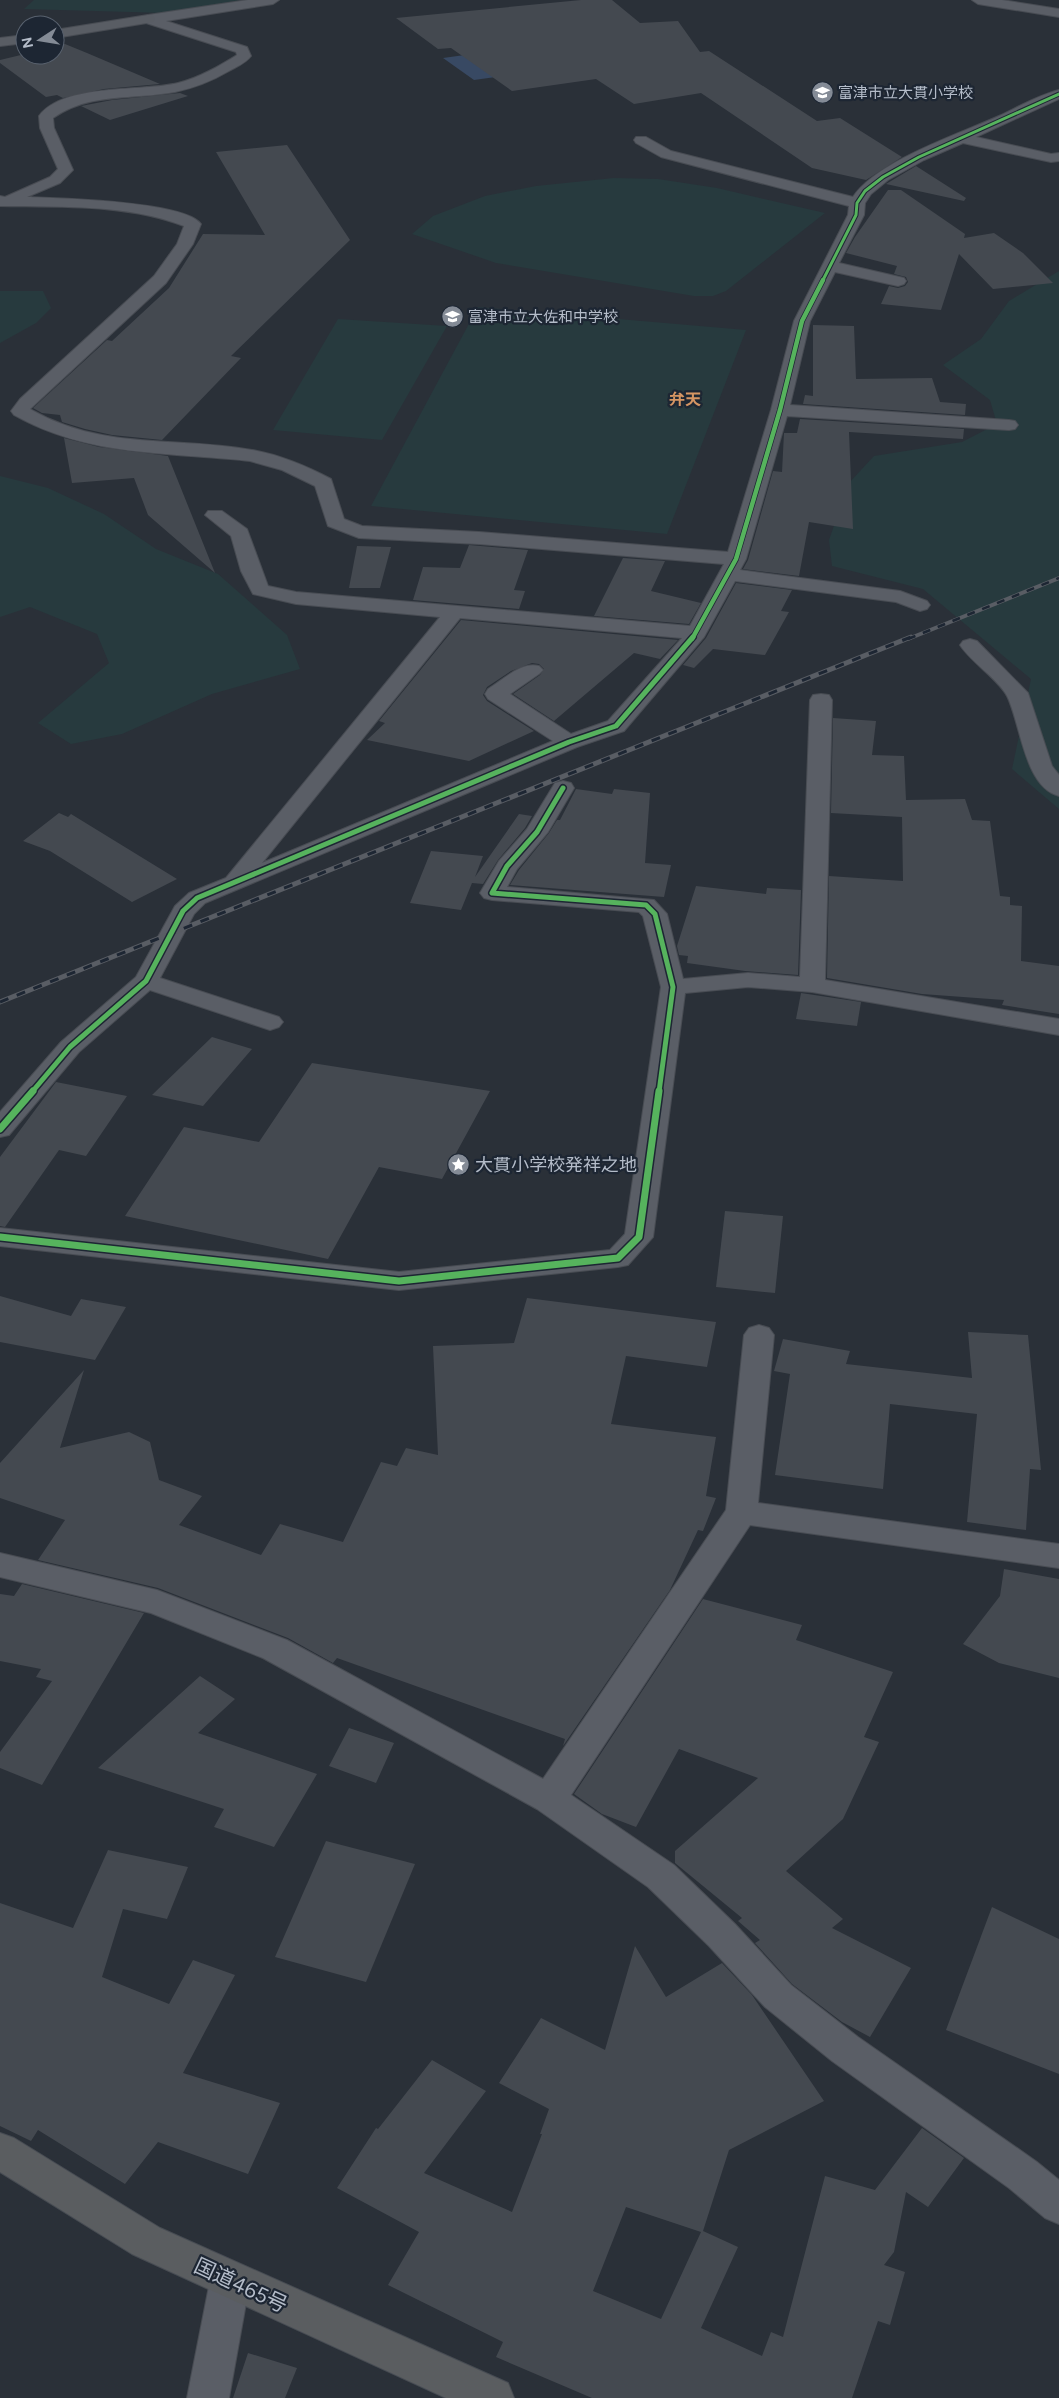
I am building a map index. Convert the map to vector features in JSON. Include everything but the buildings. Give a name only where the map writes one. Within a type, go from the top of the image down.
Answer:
[{"type":"highway","name":"国道465号","points":[[0,2151],[146,2241],[230,2281],[493,2398]]},
{"type":"street","points":[[65,32],[274,0]]},
{"type":"street","points":[[978,0],[1059,13]]},
{"type":"street","points":[[1041,10],[1059,4]]},
{"type":"street","points":[[2,201],[56,180],[66,170],[47,128],[46,116],[56,107],[107,94],[175,88],[227,68],[244,56],[242,50],[148,19]]},
{"type":"street","points":[[0,42],[15,40]]},
{"type":"street","points":[[0,1129],[70,1047],[146,981],[183,911],[197,898],[492,776],[569,742],[616,726],[697,633],[733,566],[780,410],[802,321],[856,215],[857,203],[865,191],[878,180],[919,157],[1059,94]]},
{"type":"street","points":[[962,138],[1052,158],[1059,157]]},
{"type":"street","points":[[641,140],[666,154],[857,203]]},
{"type":"street","points":[[2,201],[134,210],[176,216],[193,224],[189,237],[164,275],[127,312],[26,403],[20,411],[30,418],[71,434],[113,444],[252,455],[299,470],[324,482],[335,522],[359,532],[488,539],[733,566],[900,597],[920,605]]},
{"type":"street","points":[[829,266],[898,281]]},
{"type":"street","points":[[780,410],[1009,425]]},
{"type":"street","points":[[215,515],[240,533],[251,571],[260,590],[296,598],[697,633]]},
{"type":"street","points":[[234,882],[454,612]]},
{"type":"street","points":[[970,645],[1017,692],[1041,768],[1059,789]]},
{"type":"street","points":[[532,670],[496,694],[569,742]]},
{"type":"street","points":[[812,985],[821,700]]},
{"type":"street","points":[[0,1237],[399,1281],[618,1258],[639,1237],[673,987],[655,914],[646,905],[492,893],[507,866],[537,832],[563,788]]},
{"type":"street","points":[[673,987],[748,980],[812,985],[1059,1027]]},
{"type":"street","points":[[146,981],[270,1022]]},
{"type":"street","points":[[549,1799],[742,1512],[759,1335]]},
{"type":"street","points":[[742,1512],[1059,1556]]},
{"type":"street","points":[[0,1564],[157,1602],[275,1649],[549,1799],[662,1876],[722,1935],[778,1996],[793,2008],[845,2049],[1023,2175],[1059,2205]]},
{"type":"street","points":[[208,2398],[230,2281]]},
{"type":"green space","points":[[34,0],[241,0],[166,13],[24,9]]},
{"type":"green space","points":[[614,178],[658,179],[717,188],[825,213],[726,291],[713,296],[694,296],[496,263],[412,234],[433,216],[485,196],[536,186]]},
{"type":"green space","points":[[1059,271],[1059,809],[1012,769],[1031,679],[923,589],[832,566],[829,540],[849,483],[874,456],[962,442],[997,424],[990,400],[943,365],[981,339],[1009,301]]},
{"type":"green space","points":[[0,291],[43,291],[51,308],[36,323],[0,343]]},
{"type":"green space","points":[[478,307],[746,330],[667,534],[371,506]]},
{"type":"green space","points":[[338,319],[447,326],[382,440],[273,430]]},
{"type":"green space","points":[[0,476],[48,488],[104,514],[156,549],[218,574],[287,635],[300,669],[212,694],[122,734],[71,744],[38,723],[109,663],[97,634],[30,607],[0,617]]},
{"type":"water","points":[[508,49],[539,71],[474,80],[443,58]]},
{"type":"railway","points":[[908,639],[1059,578]]},
{"type":"railway","points":[[0,1002],[911,637]]},
{"type":"cycle path","points":[[0,1129],[70,1047],[146,981],[183,911],[197,898],[492,776],[569,742],[616,726],[697,633],[736,559],[780,410],[802,321],[856,215],[857,203],[865,191],[883,177],[919,157],[1059,94]]},
{"type":"cycle path","points":[[0,1237],[399,1281],[618,1258],[639,1237],[673,987],[655,914],[646,905],[492,893],[507,866],[537,832],[563,788]]},
{"type":"place","name":"富津市立大貫小学校","points":[[822,93]]},
{"type":"place","name":"富津市立大佐和中学校","points":[[452,317]]},
{"type":"place","name":"大貫小学校発祥之地","points":[[459,1165]]},
{"type":"district","name":"弁天","points":[[685,399]]}]
